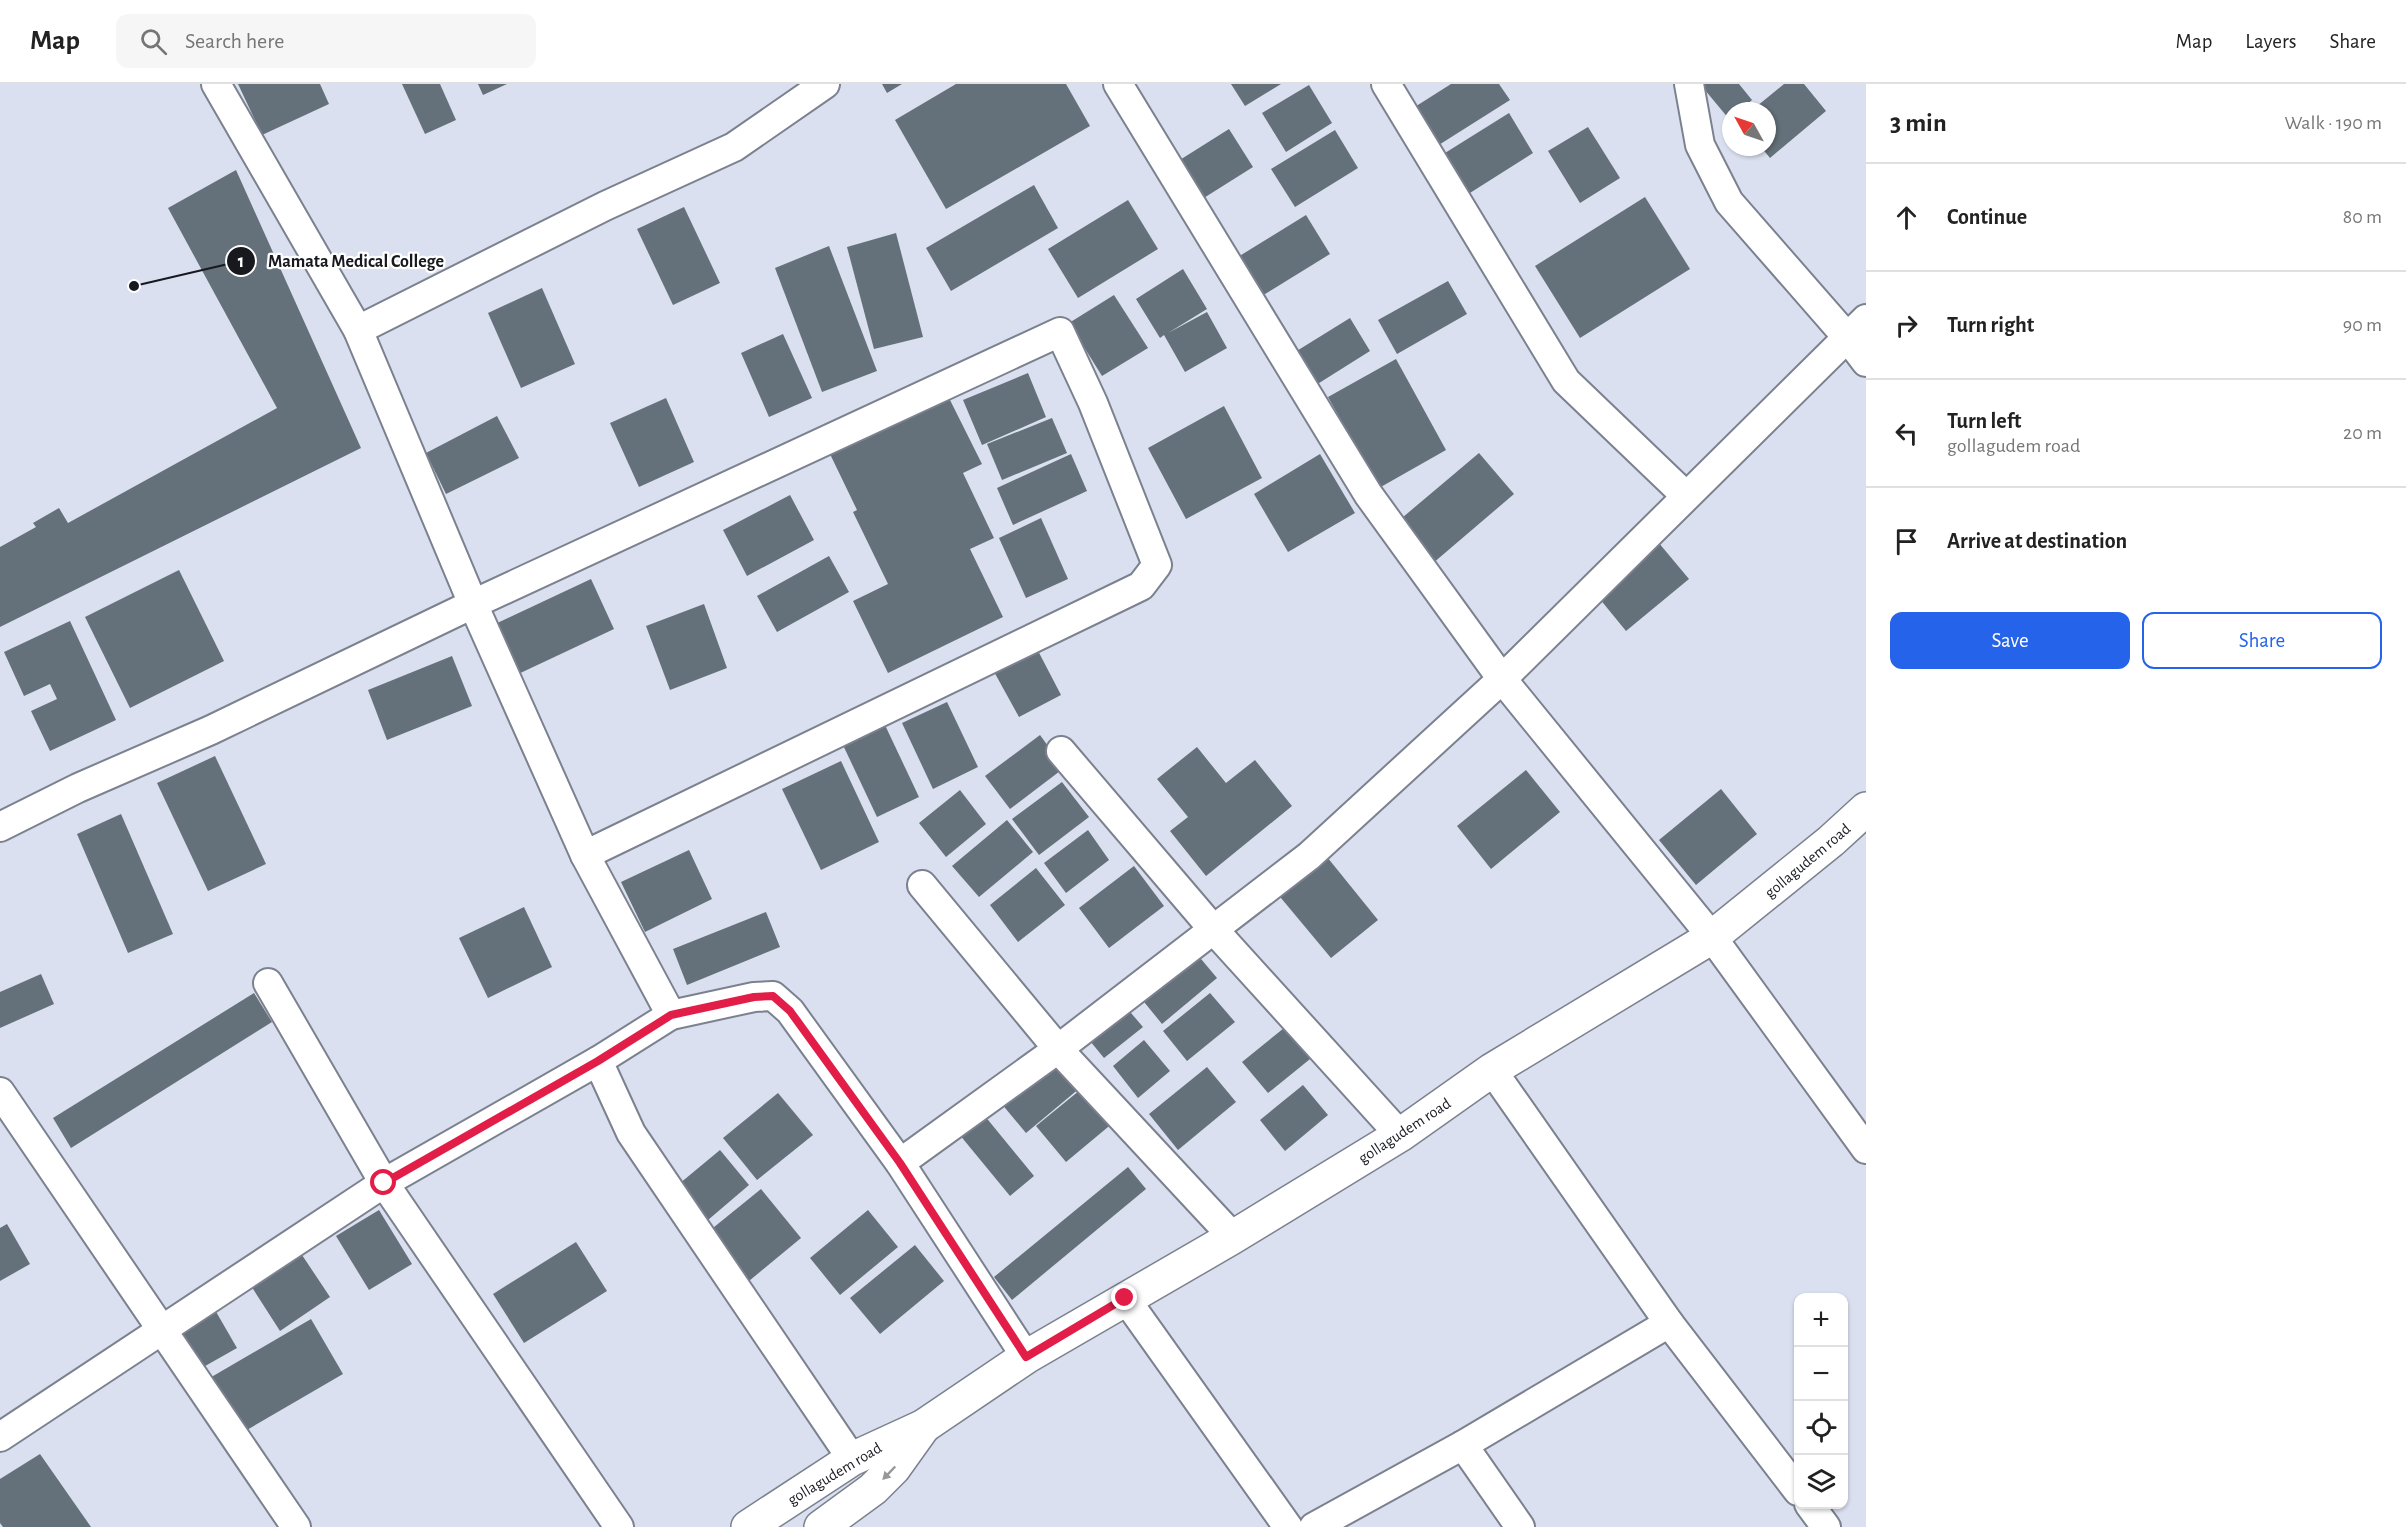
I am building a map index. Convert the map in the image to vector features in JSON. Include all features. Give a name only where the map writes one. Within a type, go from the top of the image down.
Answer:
[{"type":"street","points":[[216,84],[358,330],[473,604],[585,855],[671,1015]]},
{"type":"street","points":[[358,330],[606,206],[734,147],[825,84]]},
{"type":"street","points":[[1119,84],[1368,494],[1502,679],[1712,937],[1866,1149]]},
{"type":"street","points":[[1386,84],[1566,381],[1686,496]]},
{"type":"street","points":[[1689,84],[1700,145],[1729,202],[1856,328],[1866,362]]},
{"type":"street","points":[[900,1163],[1058,1049],[1309,856],[1502,679],[1856,328]]},
{"type":"street","points":[[0,827],[78,788],[211,730],[473,604],[1060,332],[1093,403],[1157,565],[1141,586],[585,855]]},
{"type":"street","points":[[1061,751],[1213,929],[1400,1135]]},
{"type":"street","name":"gollagudem road","points":[[748,1527],[852,1459],[924,1426],[1026,1357],[1233,1237],[1400,1135],[1492,1070],[1712,937],[1832,841],[1866,809]]},
{"type":"street","points":[[922,885],[1058,1049],[1233,1237]]},
{"type":"street","points":[[267,983],[384,1183],[619,1527]]},
{"type":"street","points":[[0,1437],[384,1183],[598,1061],[671,1015],[754,997],[773,996],[790,1011],[900,1163],[1026,1357]]},
{"type":"street","points":[[598,1061],[631,1133],[852,1459]]},
{"type":"street","points":[[1492,1070],[1669,1323],[1794,1486]]},
{"type":"street","points":[[0,1092],[296,1527]]},
{"type":"street","points":[[1125,1298],[1288,1527]]},
{"type":"street","points":[[1314,1527],[1463,1445],[1669,1323]]},
{"type":"street","name":"gollagudem road","points":[[821,1527],[880,1482],[894,1468],[924,1426]]},
{"type":"street","points":[[1463,1445],[1520,1527]]},
{"type":"street","points":[[1813,1509],[1826,1527]]},
{"type":"building","points":[[238,84],[320,84],[329,104],[262,135]]},
{"type":"building","points":[[402,84],[440,84],[456,120],[425,134]]},
{"type":"building","points":[[478,84],[507,84],[483,95]]},
{"type":"building","points":[[882,84],[902,84],[887,93]]},
{"type":"building","points":[[956,84],[1066,84],[1090,126],[946,209],[895,120]]},
{"type":"building","points":[[1231,84],[1281,84],[1245,106]]},
{"type":"building","points":[[1451,84],[1499,84],[1510,100],[1434,148],[1410,110]]},
{"type":"building","points":[[1700,84],[1739,84],[1752,100],[1750,102],[1722,102],[1722,111]]},
{"type":"building","points":[[1784,84],[1804,84],[1826,111],[1776,153],[1776,102],[1762,102]]},
{"type":"building","points":[[1309,85],[1332,123],[1286,152],[1262,113]]},
{"type":"building","points":[[1509,113],[1533,153],[1462,198],[1437,158]]},
{"type":"building","points":[[1588,127],[1620,178],[1580,203],[1548,151]]},
{"type":"building","points":[[1229,129],[1253,167],[1199,201],[1175,163]]},
{"type":"building","points":[[1335,130],[1358,168],[1295,207],[1271,169]]},
{"type":"building","points":[[236,170],[361,448],[0,627],[0,547],[36,527],[33,523],[59,508],[68,523],[277,408],[168,208]]},
{"type":"building","points":[[1034,185],[1058,228],[951,291],[926,248]]},
{"type":"building","points":[[1645,197],[1690,269],[1580,338],[1535,266]]},
{"type":"building","points":[[1128,200],[1158,249],[1078,298],[1048,249]]},
{"type":"building","points":[[684,207],[720,283],[673,305],[637,229]]},
{"type":"building","points":[[1306,215],[1330,254],[1257,299],[1233,260]]},
{"type":"building","points":[[896,233],[923,337],[874,349],[847,247]]},
{"type":"building","points":[[829,246],[877,371],[822,392],[775,268]]},
{"type":"building","points":[[1183,269],[1207,309],[1168,333],[1207,312],[1227,348],[1185,372],[1164,335],[1160,338],[1136,299]]},
{"type":"building","points":[[1448,281],[1467,314],[1397,354],[1378,320]]},
{"type":"building","points":[[542,288],[575,364],[521,388],[488,313]]},
{"type":"building","points":[[1114,295],[1148,348],[1102,376],[1069,323]]},
{"type":"building","points":[[1350,318],[1370,351],[1308,390],[1287,357]]},
{"type":"building","points":[[783,334],[812,398],[769,417],[741,353]]},
{"type":"building","points":[[1396,359],[1446,450],[1379,488],[1328,397]]},
{"type":"building","points":[[1028,373],[1046,417],[982,445],[963,400]]},
{"type":"building","points":[[948,396],[982,464],[963,473],[994,538],[970,549],[1003,617],[888,673],[853,601],[888,584],[853,512],[857,510],[830,454]]},
{"type":"building","points":[[666,398],[694,462],[639,487],[610,423]]},
{"type":"building","points":[[1224,406],[1262,478],[1186,519],[1148,448]]},
{"type":"building","points":[[497,416],[519,458],[446,494],[426,453]]},
{"type":"building","points":[[1052,418],[1067,453],[1002,480],[987,444]]},
{"type":"building","points":[[1479,453],[1514,494],[1432,564],[1396,523]]},
{"type":"building","points":[[1071,454],[1087,491],[1013,525],[997,488]]},
{"type":"building","points":[[1320,454],[1355,513],[1288,552],[1254,494]]},
{"type":"building","points":[[790,495],[814,540],[747,576],[723,530]]},
{"type":"building","points":[[1041,518],[1068,579],[1026,598],[999,538]]},
{"type":"building","points":[[1653,536],[1689,579],[1626,631],[1590,587]]},
{"type":"building","points":[[829,556],[849,592],[777,632],[757,596]]},
{"type":"building","points":[[179,570],[224,661],[130,708],[85,617]]},
{"type":"building","points":[[591,579],[614,629],[514,676],[491,626]]},
{"type":"building","points":[[704,604],[727,668],[670,690],[646,626]]},
{"type":"building","points":[[70,621],[116,720],[50,751],[31,711],[57,699],[50,684],[24,696],[4,652]]},
{"type":"building","points":[[1035,645],[1061,695],[1019,717],[992,668]]},
{"type":"building","points":[[452,656],[472,706],[387,740],[368,690]]},
{"type":"building","points":[[947,702],[978,767],[933,789],[902,723]]},
{"type":"building","points":[[884,723],[919,797],[877,817],[842,743]]},
{"type":"building","points":[[1040,735],[1064,768],[1010,809],[985,776]]},
{"type":"building","points":[[1197,747],[1226,783],[1255,760],[1292,806],[1206,876],[1170,831],[1188,817],[1157,779]]},
{"type":"building","points":[[215,756],[266,864],[208,891],[157,783]]},
{"type":"building","points":[[841,761],[879,842],[821,870],[782,789]]},
{"type":"building","points":[[1526,770],[1560,812],[1491,869],[1457,826]]},
{"type":"building","points":[[1062,782],[1089,817],[1039,855],[1012,819]]},
{"type":"building","points":[[1721,789],[1757,834],[1696,885],[1659,840]]},
{"type":"building","points":[[960,790],[986,824],[946,857],[919,823]]},
{"type":"building","points":[[121,814],[173,934],[128,953],[77,834]]},
{"type":"building","points":[[1007,820],[1033,852],[979,897],[952,866]]},
{"type":"building","points":[[1088,830],[1109,860],[1066,893],[1044,863]]},
{"type":"building","points":[[689,850],[712,899],[645,932],[621,882]]},
{"type":"building","points":[[1323,852],[1378,920],[1331,958],[1276,892]]},
{"type":"building","points":[[1134,866],[1164,906],[1109,948],[1079,908]]},
{"type":"building","points":[[1036,868],[1065,905],[1018,942],[990,905]]},
{"type":"building","points":[[524,907],[552,967],[488,998],[459,938]]},
{"type":"building","points":[[766,912],[780,947],[687,985],[673,949]]},
{"type":"building","points":[[1191,947],[1217,978],[1162,1024],[1136,992]]},
{"type":"building","points":[[41,974],[54,1004],[0,1028],[0,992]]},
{"type":"building","points":[[254,993],[272,1022],[71,1148],[53,1118]]},
{"type":"building","points":[[1210,993],[1235,1022],[1187,1061],[1163,1031]]},
{"type":"building","points":[[1119,999],[1143,1027],[1104,1058],[1081,1030]]},
{"type":"building","points":[[1289,1024],[1315,1055],[1268,1093],[1242,1062]]},
{"type":"building","points":[[1144,1040],[1170,1071],[1138,1098],[1113,1066]]},
{"type":"building","points":[[1057,1057],[1081,1087],[1026,1133],[1001,1103]]},
{"type":"building","points":[[1207,1067],[1236,1102],[1178,1150],[1149,1114]]},
{"type":"building","points":[[1303,1085],[1328,1115],[1285,1151],[1260,1120]]},
{"type":"building","points":[[1085,1086],[1114,1122],[1066,1162],[1036,1126]]},
{"type":"building","points":[[778,1093],[813,1135],[757,1180],[723,1138]]},
{"type":"building","points":[[984,1115],[1034,1176],[1010,1196],[959,1134]]},
{"type":"building","points":[[720,1150],[749,1185],[708,1220],[679,1184]]},
{"type":"building","points":[[1128,1167],[1146,1189],[1012,1300],[994,1277]]},
{"type":"building","points":[[761,1189],[801,1238],[749,1281],[708,1232]]},
{"type":"building","points":[[379,1210],[412,1264],[369,1290],[336,1236]]},
{"type":"building","points":[[868,1210],[898,1247],[840,1295],[810,1258]]},
{"type":"building","points":[[7,1224],[30,1264],[0,1281],[0,1228]]},
{"type":"building","points":[[576,1242],[607,1291],[524,1343],[493,1294]]},
{"type":"building","points":[[915,1245],[944,1281],[880,1334],[850,1298]]},
{"type":"building","points":[[296,1246],[330,1297],[280,1331],[246,1278]]},
{"type":"building","points":[[215,1310],[237,1348],[191,1374],[170,1336]]},
{"type":"building","points":[[311,1319],[343,1374],[240,1434],[208,1379]]},
{"type":"building","points":[[40,1454],[91,1527],[3,1527],[0,1523],[0,1479]]},
{"type":"place","name":"Mamata Medical College","points":[[134,286]]},
{"type":"route","points":[[384,1183],[598,1061],[671,1015],[754,997],[773,996],[790,1011],[900,1163],[1026,1357],[1125,1298]]}]
